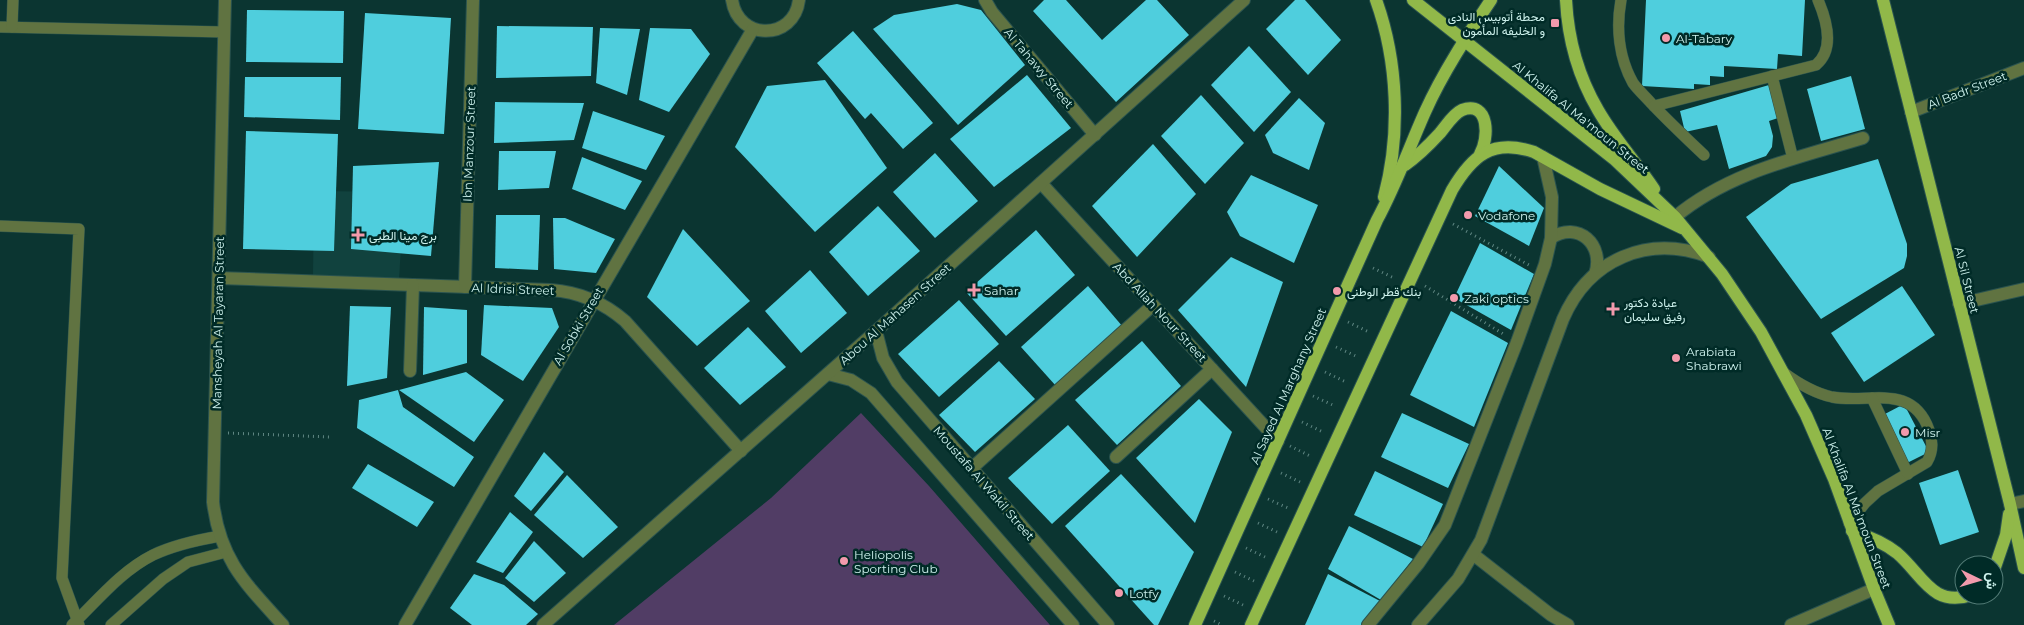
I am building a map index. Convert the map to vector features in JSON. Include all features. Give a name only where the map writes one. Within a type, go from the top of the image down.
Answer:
[{"type":"main road","points":[[1376,0],[1390,57],[1395,112],[1390,167],[1377,220]]},
{"type":"main road","name":"Al Khalifa Al Ma'moun Street","points":[[1412,0],[1598,145],[1662,203],[1709,257],[1748,312],[1784,373],[1819,443],[1887,623]]},
{"type":"main road","name":"Al Sayed Al Marghany Street","points":[[1195,625],[1377,220],[1404,166],[1428,106],[1463,41],[1491,0]]},
{"type":"main road","points":[[1566,0],[1571,41],[1586,89],[1598,111],[1634,159],[1662,203]]},
{"type":"main road","name":"Al Sil Street","points":[[1883,0],[2010,504],[2024,568]]},
{"type":"main road","points":[[1251,625],[1458,180],[1472,161],[1480,154],[1486,142],[1485,122],[1479,112],[1468,109],[1458,112],[1427,146],[1404,166]]},
{"type":"main road","points":[[1480,154],[1512,147],[1534,152],[1607,193],[1688,231]]},
{"type":"main road","points":[[1999,555],[2006,535],[2010,504]]},
{"type":"main road","points":[[1851,527],[1896,552],[1931,590],[1941,596],[1954,598]]},
{"type":"street","name":"Mansheyah Al Tayaran Street","points":[[225,0],[214,502],[220,536],[226,552],[243,581],[282,625]]},
{"type":"street","name":"Ibn Manzour Street","points":[[465,287],[473,0]]},
{"type":"street","points":[[732,0],[740,20],[753,29],[772,30],[781,27],[795,14],[799,0]]},
{"type":"street","name":"Al Tahawy Street","points":[[984,0],[1095,135]]},
{"type":"street","name":"Abou Al Mahasen Street","points":[[543,625],[828,374],[1244,0]]},
{"type":"street","name":"Al Sobki Street","points":[[405,625],[753,29]]},
{"type":"street","name":"Al Badr Street","points":[[1911,112],[2024,68]]},
{"type":"street","points":[[1674,217],[1702,196],[1726,183],[1793,159],[1863,138]]},
{"type":"street","points":[[1368,625],[1418,564],[1445,526],[1517,342],[1552,238],[1552,197],[1543,157]]},
{"type":"street","name":"Abd Allah Nour Street","points":[[1041,183],[1278,441]]},
{"type":"street","points":[[1552,238],[1560,233],[1571,232],[1581,234],[1589,240],[1597,254],[1598,264],[1595,274]]},
{"type":"street","points":[[1418,625],[1452,587],[1474,555],[1567,311],[1576,294],[1595,274],[1621,258],[1650,249],[1680,249],[1709,257]]},
{"type":"street","name":"Al Idrisi Street","points":[[219,278],[562,291],[594,300],[610,309],[625,321],[741,451]]},
{"type":"street","points":[[410,371],[413,285]]},
{"type":"street","points":[[1959,304],[2024,289]]},
{"type":"street","points":[[972,468],[1153,305]]},
{"type":"street","name":"Moustafa Al Wakil Street","points":[[876,331],[883,358],[892,374],[1108,625]]},
{"type":"street","points":[[1116,457],[1212,369]]},
{"type":"street","name":"Moustafa Al Wakil Street","points":[[828,374],[851,380],[871,393],[1073,625]]},
{"type":"street","points":[[2010,504],[2024,501]]},
{"type":"street","points":[[1474,555],[1551,615],[1568,625]]},
{"type":"street","points":[[1791,625],[1874,590]]},
{"type":"lane","points":[[13,0],[6,27],[224,32]]},
{"type":"lane","points":[[1621,0],[1618,22],[1623,58],[1634,85],[1704,155]]},
{"type":"lane","points":[[1654,106],[1816,65],[1826,53],[1828,46],[1828,38],[1818,0]]},
{"type":"lane","points":[[1772,76],[1793,159]]},
{"type":"lane","points":[[0,226],[79,229],[62,578],[75,624],[123,575],[153,555],[188,542],[220,536]]},
{"type":"lane","points":[[1784,373],[1804,386],[1826,395],[1849,399],[1880,396],[1895,398],[1908,404],[1920,414],[1929,428],[1932,444],[1930,457],[1921,467],[1885,486],[1872,497],[1851,527]]},
{"type":"lane","points":[[1872,398],[1908,474]]},
{"type":"lane","points":[[111,625],[155,586],[188,562],[226,552]]},
{"type":"path","points":[[1440,217],[1542,272]]},
{"type":"path","points":[[1359,262],[1410,281],[1517,342]]},
{"type":"path","points":[[1349,284],[1398,307]]},
{"type":"path","points":[[1334,316],[1383,339]]},
{"type":"path","points":[[1323,341],[1372,364]]},
{"type":"path","points":[[1312,366],[1360,388]]},
{"type":"path","points":[[1301,391],[1349,413]]},
{"type":"path","points":[[1289,416],[1337,438]]},
{"type":"path","points":[[215,432],[329,437]]},
{"type":"path","points":[[1278,441],[1326,463]]},
{"type":"path","points":[[1267,466],[1314,488]]},
{"type":"path","points":[[1255,493],[1302,515]]},
{"type":"path","points":[[1244,516],[1291,538]]},
{"type":"path","points":[[1233,542],[1279,564]]},
{"type":"path","points":[[1222,566],[1268,587]]},
{"type":"path","points":[[1211,590],[1257,611]]},
{"type":"shaded area","name":"برج مينا الطبى","points":[[314,191],[404,192],[399,281],[313,277]]},
{"type":"shaded area","name":"Heliopolis Sporting Club","points":[[861,413],[929,486],[1050,625],[614,625],[771,498]]},
{"type":"building","points":[[1044,0],[1066,0],[1102,40],[1146,0],[1157,0],[1189,35],[1116,102],[1033,11]]},
{"type":"building","points":[[1295,0],[1305,0],[1341,40],[1308,75],[1266,29]]},
{"type":"building","points":[[1646,0],[1805,0],[1802,56],[1778,54],[1777,69],[1724,66],[1724,77],[1710,76],[1710,85],[1694,84],[1694,89],[1642,86]]},
{"type":"building","points":[[957,4],[981,10],[1025,65],[958,125],[873,29],[894,15]]},
{"type":"building","points":[[247,10],[344,11],[343,63],[246,62]]},
{"type":"building","points":[[365,13],[451,18],[444,134],[358,129]]},
{"type":"building","points":[[497,26],[593,27],[591,76],[496,78]]},
{"type":"building","points":[[600,28],[640,29],[627,95],[596,83]]},
{"type":"building","points":[[650,28],[691,29],[710,54],[669,112],[639,100]]},
{"type":"building","points":[[853,31],[933,123],[903,149],[871,113],[865,119],[817,63]]},
{"type":"building","points":[[1249,46],[1291,92],[1254,132],[1211,85]]},
{"type":"building","points":[[1027,75],[1071,128],[994,187],[950,139]]},
{"type":"building","points":[[1851,76],[1865,129],[1821,141],[1807,89]]},
{"type":"building","points":[[245,77],[341,77],[340,120],[244,117]]},
{"type":"building","points":[[825,80],[887,168],[815,232],[735,147],[767,86]]},
{"type":"building","points":[[1769,85],[1778,118],[1769,121],[1773,136],[1772,147],[1766,156],[1729,169],[1717,125],[1685,132],[1680,111]]},
{"type":"building","points":[[1201,95],[1244,143],[1205,184],[1161,136]]},
{"type":"building","points":[[1299,98],[1325,123],[1309,170],[1273,153],[1265,135]]},
{"type":"building","points":[[495,102],[584,103],[574,140],[494,143]]},
{"type":"building","points":[[593,111],[665,136],[646,170],[582,148]]},
{"type":"building","points":[[246,131],[338,134],[334,251],[243,249]]},
{"type":"building","points":[[1153,144],[1196,194],[1137,257],[1092,206]]},
{"type":"building","points":[[499,151],[556,151],[549,188],[498,190]]},
{"type":"building","points":[[935,153],[978,201],[935,238],[893,192]]},
{"type":"building","points":[[582,157],[642,181],[625,210],[572,189]]},
{"type":"building","points":[[1878,159],[1907,244],[1904,268],[1821,319],[1746,217],[1791,184]]},
{"type":"building","points":[[439,162],[431,256],[351,249],[353,166]]},
{"type":"building","points":[[1499,166],[1544,208],[1529,246],[1475,216]]},
{"type":"building","points":[[1251,175],[1318,205],[1294,263],[1240,236],[1227,212]]},
{"type":"building","points":[[878,206],[920,251],[868,296],[829,252]]},
{"type":"building","points":[[496,215],[540,215],[538,270],[495,268]]},
{"type":"building","points":[[553,218],[565,218],[615,239],[596,273],[554,269]]},
{"type":"building","points":[[683,229],[750,301],[697,346],[647,297]]},
{"type":"building","points":[[1036,230],[1075,275],[1006,336],[966,292]]},
{"type":"building","points":[[1480,243],[1534,274],[1511,330],[1454,298]]},
{"type":"building","points":[[1231,257],[1283,282],[1246,387],[1178,310]]},
{"type":"building","points":[[810,270],[847,313],[801,353],[765,311]]},
{"type":"building","points":[[1088,286],[1123,327],[1056,386],[1021,347]]},
{"type":"building","points":[[1902,286],[1935,335],[1864,382],[1831,333]]},
{"type":"building","points":[[959,300],[999,344],[939,397],[898,354]]},
{"type":"building","points":[[484,305],[552,308],[559,327],[523,381],[481,355]]},
{"type":"building","points":[[350,306],[391,307],[387,378],[347,386]]},
{"type":"building","points":[[424,307],[467,310],[467,363],[423,375]]},
{"type":"building","points":[[1451,311],[1508,343],[1474,427],[1410,395]]},
{"type":"building","points":[[748,327],[786,367],[740,405],[704,368]]},
{"type":"building","points":[[1142,341],[1181,386],[1117,445],[1075,400]]},
{"type":"building","points":[[999,361],[1035,399],[975,452],[939,415]]},
{"type":"building","points":[[466,372],[504,400],[474,442],[399,390]]},
{"type":"building","points":[[398,390],[403,407],[474,457],[454,487],[357,428],[359,400]]},
{"type":"building","points":[[1199,399],[1232,432],[1195,523],[1136,458]]},
{"type":"building","points":[[1904,404],[1929,452],[1907,463],[1883,415]]},
{"type":"building","points":[[1402,413],[1469,444],[1448,488],[1381,457]]},
{"type":"building","points":[[1068,425],[1110,471],[1052,524],[1008,478]]},
{"type":"building","points":[[544,452],[564,472],[531,511],[514,496]]},
{"type":"building","points":[[368,464],[434,502],[417,527],[352,488]]},
{"type":"building","points":[[1958,470],[1979,532],[1940,545],[1919,483]]},
{"type":"building","points":[[1375,471],[1443,504],[1423,547],[1354,515]]},
{"type":"building","points":[[1121,474],[1194,552],[1158,625],[1154,625],[1065,526]]},
{"type":"building","points":[[567,475],[618,527],[583,558],[534,515]]},
{"type":"building","points":[[510,512],[533,532],[503,573],[476,562]]},
{"type":"building","points":[[1349,526],[1413,559],[1381,600],[1328,569]]},
{"type":"building","points":[[534,541],[566,573],[534,602],[505,578]]},
{"type":"building","points":[[474,574],[504,585],[538,614],[526,625],[472,625],[450,608]]},
{"type":"building","points":[[1328,574],[1380,601],[1362,625],[1305,625]]},
{"type":"place","name":"محطة أتوبيس النادى و الخليفه المأمون","points":[[1555,23]]},
{"type":"place","name":"Al-Tabary","points":[[1666,38]]},
{"type":"place","name":"Vodafone","points":[[1468,215]]},
{"type":"place","name":"برج مينا الطبى","points":[[358,235]]},
{"type":"place","name":"Sahar","points":[[974,290]]},
{"type":"place","name":"بنك قطر الوطنى","points":[[1337,291]]},
{"type":"place","name":"Zaki optics","points":[[1454,298]]},
{"type":"place","name":"عيادة دكتور رفيق سليمان","points":[[1613,309]]},
{"type":"place","name":"Arabiata Shabrawi","points":[[1676,358]]},
{"type":"place","name":"Misr","points":[[1905,432]]},
{"type":"place","name":"Heliopolis Sporting Club","points":[[844,561]]},
{"type":"place","name":"Lotfy","points":[[1119,593]]}]
